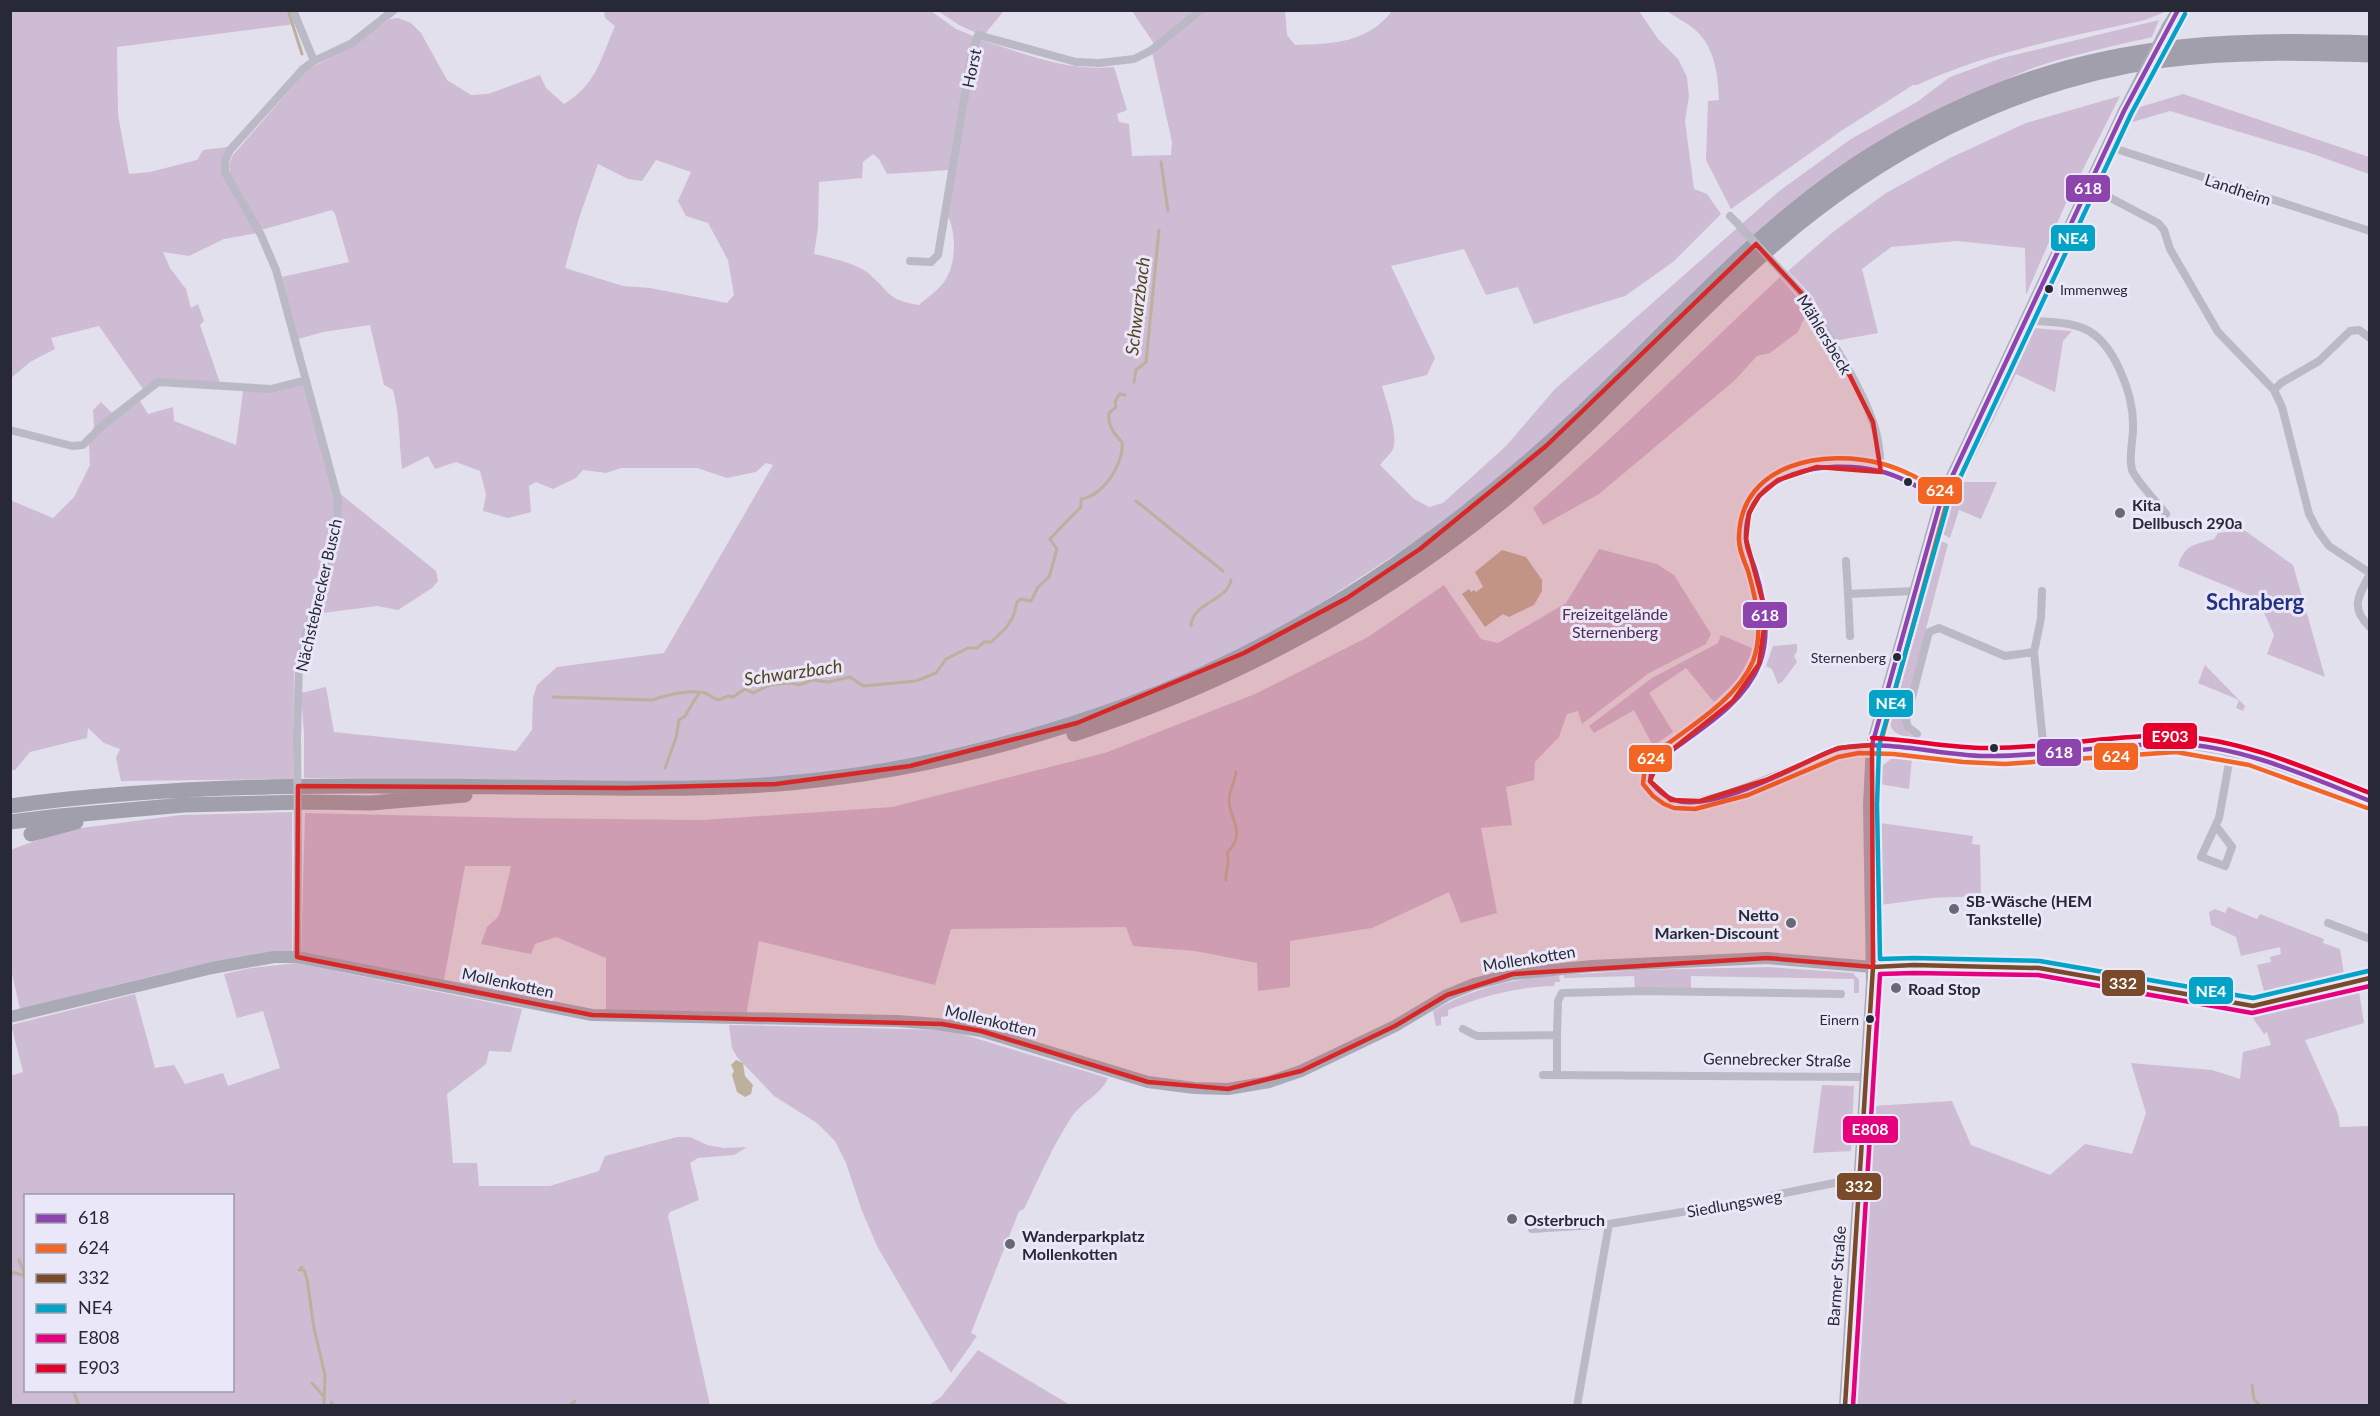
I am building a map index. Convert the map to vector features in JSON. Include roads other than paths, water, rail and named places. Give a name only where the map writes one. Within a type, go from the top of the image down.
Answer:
[{"type":"highway","points":[[10,806],[118,793],[240,786],[636,788],[776,784],[823,780],[910,766],[1012,742],[1077,723],[1136,701],[1244,653],[1347,598],[1420,549],[1546,446],[1702,294],[1784,219],[1841,174],[1917,129],[1975,100],[2014,84],[2115,56],[2180,46],[2256,40],[2370,43]]},
{"type":"highway","points":[[10,822],[122,810],[229,804],[371,803],[481,794],[640,798],[794,792],[880,781],[959,766],[1099,726],[1192,690],[1273,652],[1348,610],[1437,551],[1500,504],[1533,475],[1610,404],[1759,258],[1801,222],[1867,174],[1924,139],[1979,113],[2035,91],[2140,64],[2246,53],[2370,55]]},
{"type":"highway","points":[[31,834],[122,810]]},
{"type":"main road","name":"Gennebrecker Straße","points":[[1865,1077],[1873,967],[1869,804],[1872,745],[1897,662],[1914,591],[1941,500],[2107,146],[2178,10]]},
{"type":"main road","name":"Mollenkotten","points":[[10,1017],[223,966],[274,957],[297,957],[591,1016],[897,1021],[942,1024],[981,1031],[1148,1082],[1194,1088],[1228,1089],[1269,1082],[1301,1071],[1395,1026],[1447,995],[1474,984],[1513,974],[1592,966],[1767,958],[1873,967]]},
{"type":"main road","points":[[1873,967],[1914,965],[2039,968],[2253,1006],[2370,978]]},
{"type":"main road","name":"Barmer Straße","points":[[1845,1406],[1865,1077]]},
{"type":"street","points":[[293,10],[314,61]]},
{"type":"street","name":"Nächstebrecker Busch","points":[[297,957],[299,664],[308,625],[329,560],[337,525],[338,499],[276,270],[261,235],[225,172],[225,161],[238,141],[303,69],[314,61],[352,43],[394,10]]},
{"type":"street","name":"Horst","points":[[910,261],[931,262],[938,255],[971,58],[978,35],[1076,62],[1099,63],[1134,59],[1150,51],[1201,10]]},
{"type":"street","name":"Landheim","points":[[2107,146],[2370,231]]},
{"type":"street","points":[[2088,186],[2158,223],[2164,230],[2170,249],[2218,332],[2274,390],[2282,407],[2310,514],[2318,531],[2329,546],[2370,574],[2358,596],[2357,608],[2360,616],[2370,627]]},
{"type":"street","name":"Mählersbeck","points":[[1730,216],[1807,299],[1852,378],[1873,422],[1880,448],[1881,472]]},
{"type":"street","points":[[2025,320],[2076,326],[2087,330],[2100,340],[2112,356],[2123,377],[2132,410],[2133,470],[2166,514]]},
{"type":"street","points":[[2274,390],[2290,377],[2319,361],[2350,331],[2359,330],[2370,338]]},
{"type":"street","points":[[10,430],[72,446],[83,445],[104,424],[158,382],[271,389],[306,381]]},
{"type":"street","points":[[1941,500],[1881,472],[1842,465],[1817,467],[1778,480],[1759,496],[1749,513],[1746,539],[1766,614],[1766,643],[1760,664],[1745,688],[1733,701],[1652,768],[1650,781],[1659,793],[1671,800],[1683,803],[1700,801],[1766,780],[1838,748],[1872,745],[1905,746],[1980,756],[2157,744],[2203,746],[2270,762],[2370,801]]},
{"type":"street","points":[[1846,561],[1850,636]]},
{"type":"street","points":[[1848,594],[1914,591]]},
{"type":"street","points":[[2042,591],[2034,652],[2044,753]]},
{"type":"street","points":[[1917,734],[1908,727],[1906,720],[1929,632],[1939,628],[2005,656],[2034,652]]},
{"type":"street","points":[[2216,826],[2232,847],[2225,866],[2201,857],[2216,826],[2231,752]]},
{"type":"street","points":[[2328,923],[2370,939]]},
{"type":"street","points":[[1557,1074],[1558,1001],[1562,993],[1841,994]]},
{"type":"street","points":[[1463,1029],[1477,1036],[1557,1035]]},
{"type":"street","name":"Gennebrecker Straße","points":[[1543,1075],[1865,1077]]},
{"type":"street","name":"Siedlungsweg","points":[[1532,1229],[1609,1224],[1731,1204],[1859,1179]]},
{"type":"street","points":[[1577,1406],[1609,1224]]},
{"type":"waterway","points":[[288,10],[302,54]]},
{"type":"waterway","name":"Schwarzbach","points":[[1161,162],[1168,211]]},
{"type":"waterway","name":"Schwarzbach","points":[[1134,382],[1136,370],[1146,362],[1159,230]]},
{"type":"waterway","name":"Schwarzbach","points":[[553,697],[652,700],[692,692],[705,693],[718,700],[728,696],[733,697],[745,689],[753,693],[770,685],[790,683],[799,685],[813,680],[828,682],[850,677],[863,686],[916,681],[936,673],[946,659],[968,648],[977,648],[984,642],[991,642],[1006,628],[1013,617],[1017,602],[1020,599],[1031,601],[1038,587],[1049,577],[1057,549],[1050,539],[1081,507],[1081,499],[1097,492],[1116,469],[1122,442],[1112,429],[1109,413],[1116,407],[1115,402],[1119,394],[1125,395]]},
{"type":"waterway","points":[[1136,501],[1223,571]]},
{"type":"waterway","points":[[1191,626],[1197,612],[1224,593],[1231,580]]},
{"type":"waterway","points":[[665,768],[676,738],[679,720],[685,716],[699,693]]},
{"type":"waterway","points":[[1226,880],[1227,853],[1233,846],[1237,832],[1229,800],[1236,772]]},
{"type":"waterway","points":[[19,1260],[24,1272]]},
{"type":"waterway","points":[[302,1267],[299,1270],[304,1270],[307,1279],[314,1328],[325,1375],[324,1406]]},
{"type":"waterway","points":[[10,1272],[23,1275]]},
{"type":"waterway","points":[[312,1383],[324,1397]]},
{"type":"waterway","points":[[2252,1385],[2254,1399],[2260,1406]]},
{"type":"waterway","points":[[74,1392],[79,1406]]},
{"type":"waterway","points":[[569,1406],[575,1401]]},
{"type":"waterway","points":[[330,1406],[332,1402]]},
{"type":"place","name":"Immenweg","points":[[2049,289]]},
{"type":"place","name":"Kita Dellbusch 290a","points":[[2120,513]]},
{"type":"place","name":"Sternenberg","points":[[1897,657]]},
{"type":"place","name":"SB-Wäsche (HEM Tankstelle)","points":[[1954,909]]},
{"type":"place","name":"Netto Marken-Discount","points":[[1791,923]]},
{"type":"place","name":"Road Stop","points":[[1896,988]]},
{"type":"place","name":"Einern","points":[[1870,1019]]},
{"type":"place","name":"Osterbruch","points":[[1512,1219]]},
{"type":"place","name":"Wanderparkplatz Mollenkotten","points":[[1010,1244]]},
{"type":"district","name":"Schraberg","points":[[2255,601]]},
{"type":"park label","name":"Freizeitgelände Sternenberg","points":[[1615,622]]}]
